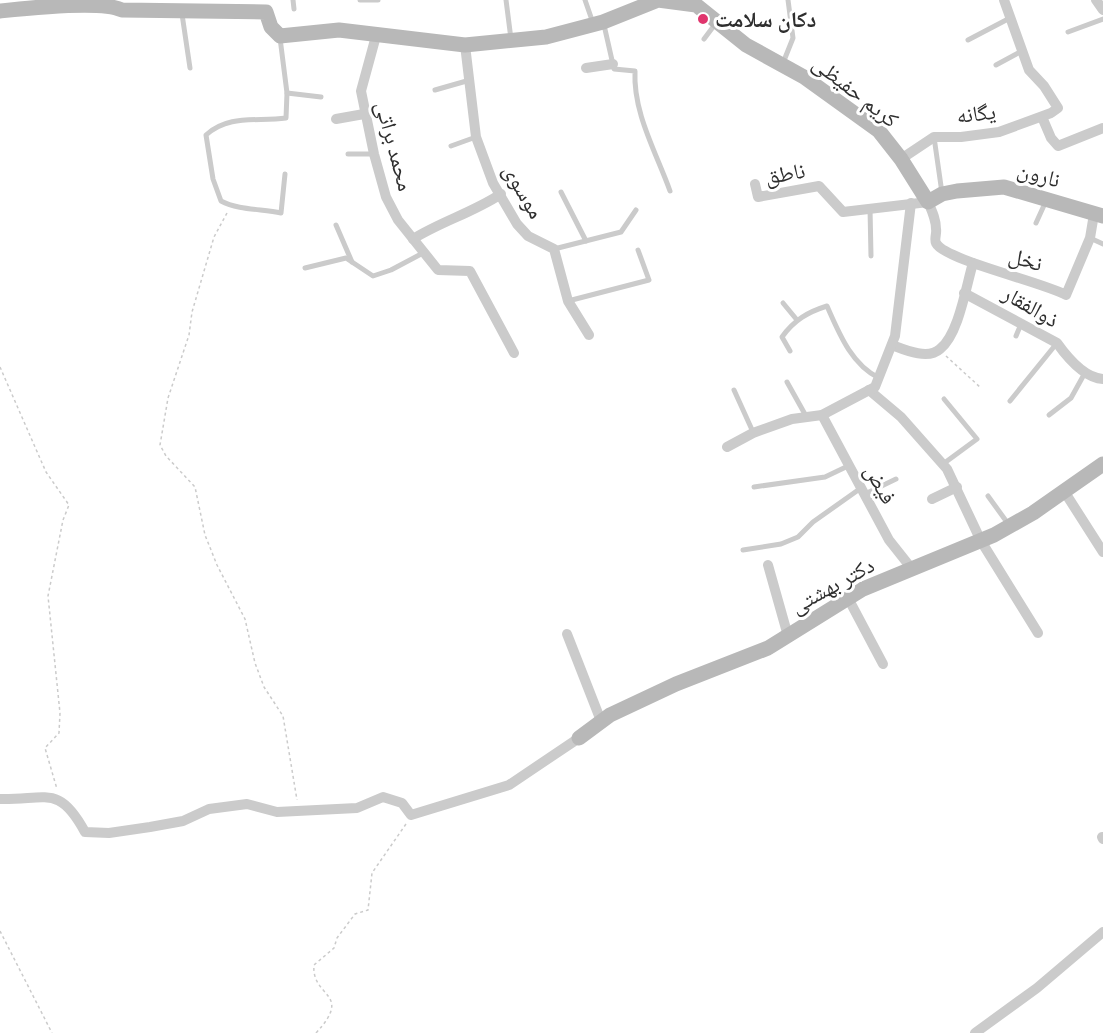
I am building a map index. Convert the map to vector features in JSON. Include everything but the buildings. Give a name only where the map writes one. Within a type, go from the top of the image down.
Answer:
[{"type":"street","name":"کریم حفیظی","points":[[280,36],[339,30],[465,45],[546,37],[598,23],[658,0],[697,3],[746,45],[804,76],[879,131],[935,198]]},
{"type":"street","points":[[1004,0],[1022,51]]},
{"type":"street","points":[[1096,0],[1103,10]]},
{"type":"street","points":[[0,11],[91,2],[186,8],[266,6],[271,27],[280,36]]},
{"type":"street","name":"محمد براتی","points":[[376,36],[361,91],[364,114],[386,197],[413,239],[438,270],[470,271],[514,353]]},
{"type":"street","name":"موسوی","points":[[465,45],[476,137],[493,183],[517,224],[528,236],[554,249]]},
{"type":"street","name":"یگانه","points":[[902,159],[934,137],[961,137],[999,132],[1042,117],[1058,108],[1044,86],[1029,70],[1022,51]]},
{"type":"street","points":[[586,68],[613,64]]},
{"type":"street","points":[[336,119],[364,114]]},
{"type":"street","points":[[1042,117],[1051,138],[1058,146],[1103,129]]},
{"type":"street","name":"ناطق","points":[[755,184],[758,197],[819,186],[843,212],[935,198]]},
{"type":"street","name":"نارون","points":[[935,198],[1004,187],[1046,200],[1100,212]]},
{"type":"street","points":[[413,239],[449,220],[475,211],[501,194]]},
{"type":"street","name":"نخل","points":[[935,198],[935,241],[941,249],[973,263],[1043,284],[1066,295],[1100,212]]},
{"type":"street","points":[[727,447],[753,433],[806,416],[822,416],[875,387],[892,345],[911,203]]},
{"type":"street","points":[[554,249],[568,302],[589,335]]},
{"type":"street","points":[[892,345],[918,353],[940,350],[953,332],[973,263]]},
{"type":"street","name":"ذوالفقار","points":[[964,292],[1057,343],[1067,357],[1086,371],[1103,379]]},
{"type":"street","points":[[869,390],[901,417],[943,464],[957,487],[981,541],[1038,633]]},
{"type":"street","name":"فیض","points":[[822,416],[889,540],[912,569]]},
{"type":"street","name":"دکتر بهشتی","points":[[579,738],[601,721],[676,684],[768,648],[863,589],[981,541],[1010,526],[1103,464]]},
{"type":"street","points":[[932,499],[957,487]]},
{"type":"street","points":[[1064,491],[1103,552]]},
{"type":"street","points":[[768,566],[788,636]]},
{"type":"street","points":[[849,598],[883,664]]},
{"type":"street","points":[[567,634],[601,721]]},
{"type":"street","points":[[0,799],[48,796],[63,801],[74,811],[85,832],[109,833],[183,821],[210,809],[247,804],[277,812],[357,808],[383,797],[402,803],[411,815],[509,785],[579,738]]},
{"type":"street","points":[[975,1033],[1037,988],[1103,932]]},
{"type":"lane","points":[[293,0],[294,9]]},
{"type":"lane","points":[[360,0],[378,0]]},
{"type":"lane","points":[[506,0],[512,41]]},
{"type":"lane","points":[[585,0],[598,23],[614,69],[635,71],[634,92],[639,111],[670,191]]},
{"type":"lane","points":[[782,65],[793,38],[788,0]]},
{"type":"lane","points":[[186,8],[190,68]]},
{"type":"lane","points":[[968,40],[1010,18]]},
{"type":"lane","points":[[1068,33],[1103,19]]},
{"type":"lane","points":[[704,39],[717,22]]},
{"type":"lane","points":[[280,36],[287,93],[286,118],[238,119],[216,126],[206,135],[213,179],[221,201],[231,206],[249,206],[281,213],[285,174]]},
{"type":"lane","points":[[996,65],[1022,51]]},
{"type":"lane","points":[[435,90],[470,80]]},
{"type":"lane","points":[[287,93],[321,97]]},
{"type":"lane","points":[[451,146],[476,137]]},
{"type":"lane","points":[[934,137],[935,198]]},
{"type":"lane","points":[[348,154],[374,154]]},
{"type":"lane","points":[[561,192],[586,241]]},
{"type":"lane","points":[[1036,224],[1046,200]]},
{"type":"lane","points":[[870,208],[871,256]]},
{"type":"lane","points":[[554,249],[621,232],[636,210]]},
{"type":"lane","points":[[336,225],[353,264]]},
{"type":"lane","points":[[1090,238],[1103,244]]},
{"type":"lane","points":[[568,302],[649,280],[638,250]]},
{"type":"lane","points":[[305,268],[346,258],[373,276],[391,270],[423,253]]},
{"type":"lane","points":[[783,303],[797,320]]},
{"type":"lane","points":[[790,351],[782,337],[797,320],[827,306],[852,356],[868,372],[879,378]]},
{"type":"lane","points":[[1016,336],[1022,322]]},
{"type":"lane","points":[[1010,401],[1057,343]]},
{"type":"lane","points":[[1049,415],[1071,398],[1086,371]]},
{"type":"lane","points":[[787,382],[806,416]]},
{"type":"lane","points":[[734,390],[753,433]]},
{"type":"lane","points":[[943,464],[977,439],[944,399]]},
{"type":"lane","points":[[754,487],[825,477],[849,465]]},
{"type":"lane","points":[[743,550],[781,544],[798,537],[813,522],[863,491],[896,479]]},
{"type":"lane","points":[[988,496],[1010,526]]},
{"type":"path","points":[[231,206],[214,237],[192,312],[189,335],[168,398],[160,445],[166,456],[195,487],[205,535],[217,566],[245,619],[255,663],[264,687],[283,716],[298,810]]},
{"type":"path","points":[[940,350],[981,388]]},
{"type":"path","points":[[0,367],[46,472],[69,505],[63,520],[48,596],[60,713],[59,733],[45,748],[48,763],[63,801]]},
{"type":"path","points":[[316,1033],[332,1014],[333,1005],[313,974],[314,965],[334,948],[337,938],[355,914],[368,910],[372,873],[411,815]]},
{"type":"path","points":[[0,931],[52,1033]]},
{"type":"place","name":"دکان سلامت","points":[[703,19]]}]
